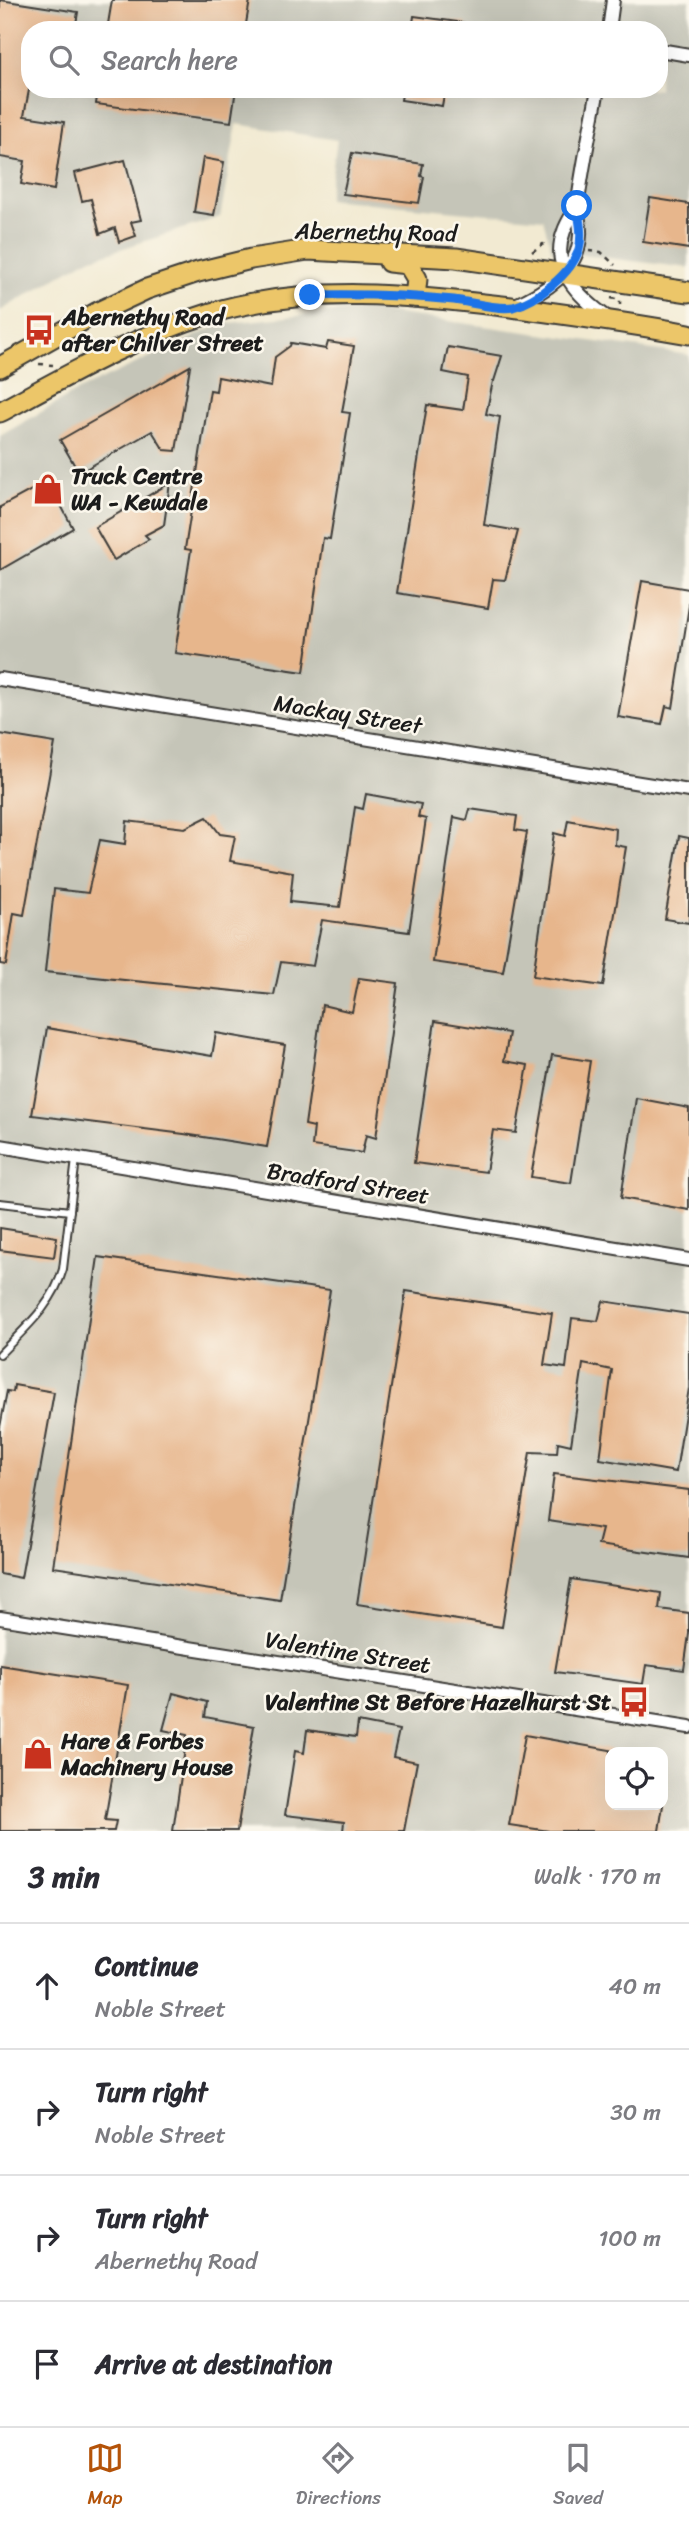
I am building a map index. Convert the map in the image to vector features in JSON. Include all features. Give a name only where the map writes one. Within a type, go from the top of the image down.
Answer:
[{"type":"main road","name":"Abernethy Road","points":[[0,367],[96,313],[147,289],[198,272],[308,250],[456,257],[564,272],[614,272],[689,292]]},
{"type":"main road","points":[[365,254],[385,262],[408,264],[417,279],[415,297]]},
{"type":"main road","points":[[0,412],[66,376],[166,329],[212,313],[259,302],[310,295],[364,293],[415,297],[511,307],[689,334]]},
{"type":"street","points":[[610,21],[613,0]]},
{"type":"street","points":[[668,52],[689,55]]},
{"type":"street","points":[[511,307],[550,287],[579,249],[577,206],[596,98]]},
{"type":"street","points":[[577,206],[564,231],[559,252],[564,272],[575,291],[614,321]]},
{"type":"street","name":"Mackay Street","points":[[0,678],[689,791]]},
{"type":"street","name":"Bradford Street","points":[[0,1146],[689,1260]]},
{"type":"street","name":"Valentine Street","points":[[0,1618],[689,1727]]},
{"type":"lane","points":[[0,1354],[47,1305],[59,1285],[64,1269],[76,1159]]},
{"type":"lane","points":[[0,1203],[70,1211]]},
{"type":"path","points":[[614,272],[610,298],[620,300],[614,321]]},
{"type":"path","points":[[24,353],[31,364],[60,365],[66,376]]},
{"type":"shaded area","points":[[0,0],[689,0],[689,268],[552,251],[543,219],[328,199],[337,140],[237,124],[220,217],[86,260],[0,311]]},
{"type":"shaded area","points":[[363,309],[689,355],[689,1831],[0,1831],[0,436],[81,389],[221,324]]},
{"type":"building","points":[[0,0],[78,12],[76,21],[21,21],[21,98],[27,98],[24,116],[64,122],[54,190],[21,184],[25,161],[0,157]]},
{"type":"building","points":[[112,0],[250,0],[246,21],[108,21]]},
{"type":"building","points":[[414,16],[451,21],[413,21]]},
{"type":"building","points":[[97,98],[235,98],[231,122],[96,104]]},
{"type":"building","points":[[401,98],[443,98],[442,106]]},
{"type":"building","points":[[352,153],[423,164],[421,176],[424,177],[419,203],[343,194]]},
{"type":"building","points":[[203,158],[224,162],[214,215],[194,212]]},
{"type":"building","points":[[125,160],[141,220],[131,222],[136,236],[119,242],[115,228],[100,234],[91,199],[82,201],[75,173]]},
{"type":"building","points":[[650,198],[689,204],[689,249],[643,242]]},
{"type":"building","points":[[328,342],[354,346],[342,412],[350,413],[330,539],[323,538],[304,672],[175,653],[191,550],[185,549],[210,390],[216,391],[218,377],[271,387],[275,357],[291,343],[326,349]]},
{"type":"building","points":[[448,347],[502,356],[486,414],[500,417],[484,525],[518,531],[505,580],[493,579],[488,608],[397,593],[427,405],[463,410],[468,377],[443,372]]},
{"type":"building","points":[[190,366],[176,451],[164,450],[152,431],[79,473],[60,440]]},
{"type":"building","points":[[48,481],[73,528],[0,570],[0,507]]},
{"type":"building","points":[[170,483],[164,525],[145,535],[149,539],[114,560],[95,527]]},
{"type":"building","points":[[642,581],[689,589],[689,606],[673,708],[666,706],[662,724],[618,717]]},
{"type":"building","points":[[0,734],[55,743],[24,915],[14,913],[6,965],[0,964]]},
{"type":"building","points":[[366,794],[421,804],[418,817],[426,819],[409,932],[322,920],[313,966],[281,962],[274,995],[45,972],[54,889],[88,893],[100,840],[125,844],[127,821],[185,828],[207,817],[220,834],[235,836],[230,861],[293,872],[290,902],[340,907],[355,807],[363,809]]},
{"type":"building","points":[[470,809],[517,816],[515,830],[527,832],[503,972],[433,962],[454,817],[467,820]]},
{"type":"building","points":[[568,820],[616,829],[615,845],[626,847],[603,986],[533,976],[554,833],[565,836]]},
{"type":"building","points":[[679,836],[689,838],[689,923],[665,919]]},
{"type":"building","points":[[359,978],[398,983],[376,1138],[366,1135],[362,1153],[312,1146],[314,1127],[305,1125],[322,1005],[352,1012]]},
{"type":"building","points":[[435,1021],[509,1033],[504,1061],[528,1065],[516,1133],[493,1130],[486,1172],[414,1163]]},
{"type":"building","points":[[47,1028],[212,1056],[216,1033],[285,1045],[267,1147],[32,1115]]},
{"type":"building","points":[[552,1055],[590,1061],[571,1183],[531,1177]]},
{"type":"building","points":[[636,1098],[689,1108],[689,1210],[621,1198]]},
{"type":"building","points":[[0,1228],[57,1237],[54,1257],[0,1250]]},
{"type":"building","points":[[98,1257],[330,1290],[280,1600],[53,1567]]},
{"type":"building","points":[[406,1291],[552,1313],[544,1365],[566,1368],[572,1318],[598,1321],[603,1301],[689,1314],[689,1388],[676,1472],[600,1459],[612,1370],[583,1364],[571,1445],[558,1442],[557,1453],[530,1452],[502,1627],[357,1604]]},
{"type":"building","points":[[14,1385],[54,1392],[21,1578],[0,1574],[0,1427],[7,1391],[13,1392]]},
{"type":"building","points":[[554,1474],[689,1490],[689,1558],[598,1545],[602,1529],[548,1521]]},
{"type":"building","points":[[571,1579],[661,1593],[659,1609],[689,1613],[684,1670],[646,1665],[643,1684],[555,1672]]},
{"type":"building","points":[[0,1665],[128,1685],[105,1820],[116,1821],[114,1831],[0,1831]]},
{"type":"building","points":[[173,1693],[207,1702],[205,1717],[254,1726],[237,1831],[173,1831],[187,1735],[163,1730]]},
{"type":"building","points":[[358,1722],[399,1730],[393,1757],[417,1762],[404,1831],[343,1831],[344,1822],[285,1815],[295,1751],[304,1753],[307,1730],[356,1737]]},
{"type":"building","points":[[525,1735],[605,1749],[605,1810],[662,1810],[659,1831],[549,1831],[509,1825]]},
{"type":"place","name":"Abernethy Road after Chilver Street","points":[[39,330]]},
{"type":"place","name":"Truck Centre WA - Kewdale","points":[[48,489]]},
{"type":"place","name":"Valentine St Before Hazelhurst St","points":[[634,1702]]},
{"type":"place","name":"Hare & Forbes Machinery House","points":[[38,1754]]},
{"type":"route","points":[[310,295],[364,293],[511,307],[535,297],[550,287],[564,272],[579,249],[577,206]]}]
